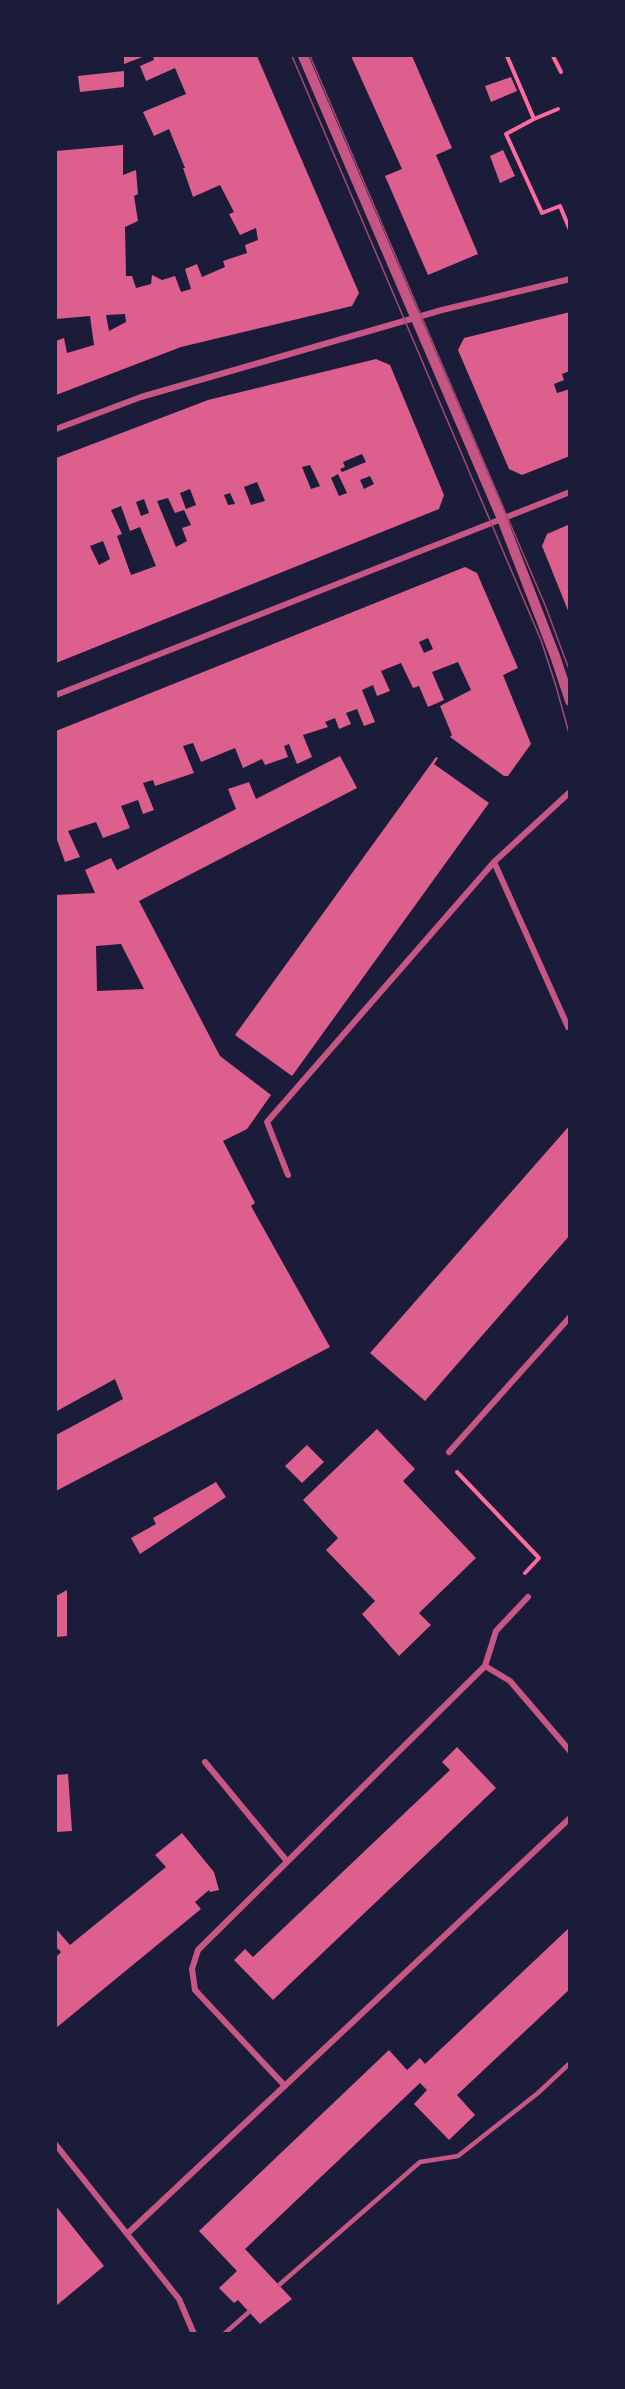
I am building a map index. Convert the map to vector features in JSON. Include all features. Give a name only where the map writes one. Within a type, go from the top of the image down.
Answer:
[{"type":"street","points":[[303,56],[502,519],[570,701]]},
{"type":"street","points":[[56,429],[141,397],[416,318],[570,279]]},
{"type":"street","points":[[56,695],[570,492]]},
{"type":"street","points":[[288,1175],[267,1122],[494,862],[570,792]]},
{"type":"street","points":[[494,862],[568,1027]]},
{"type":"street","points":[[449,1452],[570,1317]]},
{"type":"street","points":[[285,2086],[195,1990],[192,1969],[198,1950],[286,1860],[485,1666],[496,1631],[528,1597]]},
{"type":"street","points":[[485,1666],[510,1681],[570,1751]]},
{"type":"street","points":[[206,1762],[286,1860]]},
{"type":"street","points":[[128,2233],[570,1818]]},
{"type":"street","points":[[56,2145],[179,2299],[194,2334]]},
{"type":"lane","points":[[563,1824],[570,1831]]},
{"type":"lane","points":[[279,2285],[420,2162],[458,2156],[538,2093],[570,2063]]},
{"type":"lane","points":[[224,2334],[249,2312]]},
{"type":"path","points":[[508,56],[534,119]]},
{"type":"path","points":[[553,56],[561,72]]},
{"type":"path","points":[[558,109],[506,134],[542,213],[560,206],[570,230]]},
{"type":"path","points":[[449,1452],[451,1466],[539,1558],[518,1580],[528,1597]]},
{"type":"building","points":[[124,56],[145,56],[124,64]]},
{"type":"building","points":[[153,56],[257,56],[359,293],[352,306],[181,347],[56,395],[56,341],[64,338],[67,353],[94,345],[90,316],[56,319],[56,151],[123,145],[123,175],[136,170],[138,194],[134,196],[138,221],[125,227],[126,276],[132,276],[136,288],[151,284],[152,275],[162,280],[175,276],[181,292],[191,289],[185,269],[197,264],[202,277],[225,267],[223,261],[247,253],[245,245],[258,240],[256,228],[240,235],[229,214],[234,212],[220,185],[193,197],[183,168],[185,168],[169,129],[154,136],[143,112],[186,94],[175,68],[146,81],[140,66],[154,60]],"holes":[[[125,314],[126,322],[109,331],[106,315]]]},
{"type":"building","points":[[351,56],[412,56],[452,148],[436,155],[478,254],[428,275],[385,176],[402,169]]},
{"type":"building","points":[[124,71],[124,87],[80,92],[78,76]]},
{"type":"building","points":[[511,77],[517,91],[491,102],[485,86]]},
{"type":"building","points":[[503,150],[515,176],[500,183],[490,156]]},
{"type":"building","points":[[570,312],[570,371],[562,374],[564,380],[554,384],[557,393],[570,389],[570,456],[522,475],[509,469],[458,350],[464,338]]},
{"type":"building","points":[[376,359],[390,365],[444,495],[439,509],[56,663],[56,458],[208,400]],"holes":[[[362,454],[366,462],[342,472],[340,469],[345,467],[343,462]],[[310,465],[320,486],[311,489],[302,467]],[[338,474],[347,493],[339,496],[331,478]],[[370,476],[374,484],[364,489],[360,480]],[[257,482],[265,501],[251,505],[244,487]],[[190,489],[196,505],[186,509],[180,493]],[[230,493],[235,504],[228,505],[224,495]],[[168,498],[175,513],[184,510],[191,525],[182,528],[187,541],[176,547],[157,501]],[[144,499],[149,513],[141,516],[136,502]],[[121,506],[130,531],[140,527],[156,566],[131,575],[117,536],[122,534],[111,510]],[[103,541],[110,559],[99,565],[90,546]]]},
{"type":"building","points":[[570,524],[569,613],[542,546],[547,534]]},
{"type":"building","points":[[465,567],[477,573],[518,668],[503,675],[531,744],[508,776],[504,776],[450,737],[452,735],[440,706],[471,690],[458,662],[432,672],[444,700],[428,707],[419,686],[413,688],[401,663],[381,671],[390,691],[377,696],[373,685],[362,690],[375,722],[364,726],[357,709],[346,713],[351,724],[339,729],[335,718],[325,722],[328,727],[303,735],[312,757],[297,764],[289,744],[284,746],[288,757],[265,765],[262,759],[243,768],[235,748],[201,762],[193,743],[183,746],[194,773],[155,786],[153,780],[143,783],[154,810],[143,814],[138,800],[121,806],[130,828],[103,838],[96,822],[68,831],[80,857],[65,862],[56,837],[56,731]],"holes":[[[428,638],[433,649],[424,653],[419,642]]]},
{"type":"building","points":[[340,756],[357,788],[139,901],[220,1056],[271,1095],[247,1129],[223,1141],[255,1203],[251,1206],[330,1347],[56,1491],[56,1435],[123,1399],[115,1379],[57,1411],[56,1407],[56,895],[95,893],[85,870],[111,858],[117,870],[236,809],[228,789],[249,782],[256,799]],"holes":[[[121,944],[144,989],[97,991],[96,946]]]},
{"type":"building","points":[[436,757],[438,758],[434,764],[489,803],[292,1076],[235,1035]]},
{"type":"building","points":[[570,1125],[570,1235],[425,1401],[370,1353]]},
{"type":"building","points":[[377,1429],[415,1469],[403,1481],[476,1558],[419,1613],[431,1625],[399,1656],[362,1614],[375,1601],[326,1550],[338,1538],[303,1500]]},
{"type":"building","points":[[307,1445],[324,1462],[302,1483],[285,1466]]},
{"type":"building","points":[[216,1482],[226,1497],[140,1554],[131,1538],[156,1524],[153,1518]]},
{"type":"building","points":[[67,1590],[67,1636],[56,1637],[56,1596]]},
{"type":"building","points":[[457,1747],[496,1788],[273,2000],[234,1960],[245,1949],[253,1957],[450,1770],[442,1762]]},
{"type":"building","points":[[68,1774],[72,1831],[56,1832],[56,1775]]},
{"type":"building","points":[[182,1833],[214,1872],[219,1890],[210,1892],[209,1890],[195,1902],[201,1909],[56,2028],[56,1957],[61,1952],[56,1947],[56,1929],[70,1945],[166,1867],[155,1855]]},
{"type":"building","points":[[570,1927],[570,1989],[457,2095],[475,2115],[449,2140],[414,2104],[427,2090],[420,2083],[245,2249],[292,2299],[260,2324],[238,2300],[234,2303],[219,2288],[237,2271],[199,2231],[389,2050],[407,2070],[420,2058],[425,2064]]},
{"type":"building","points":[[56,2206],[104,2266],[56,2306]]},
{"type":"tram line","points":[[292,56],[541,640],[570,737]]},
{"type":"tram line","points":[[310,56],[545,605],[570,672]]}]
